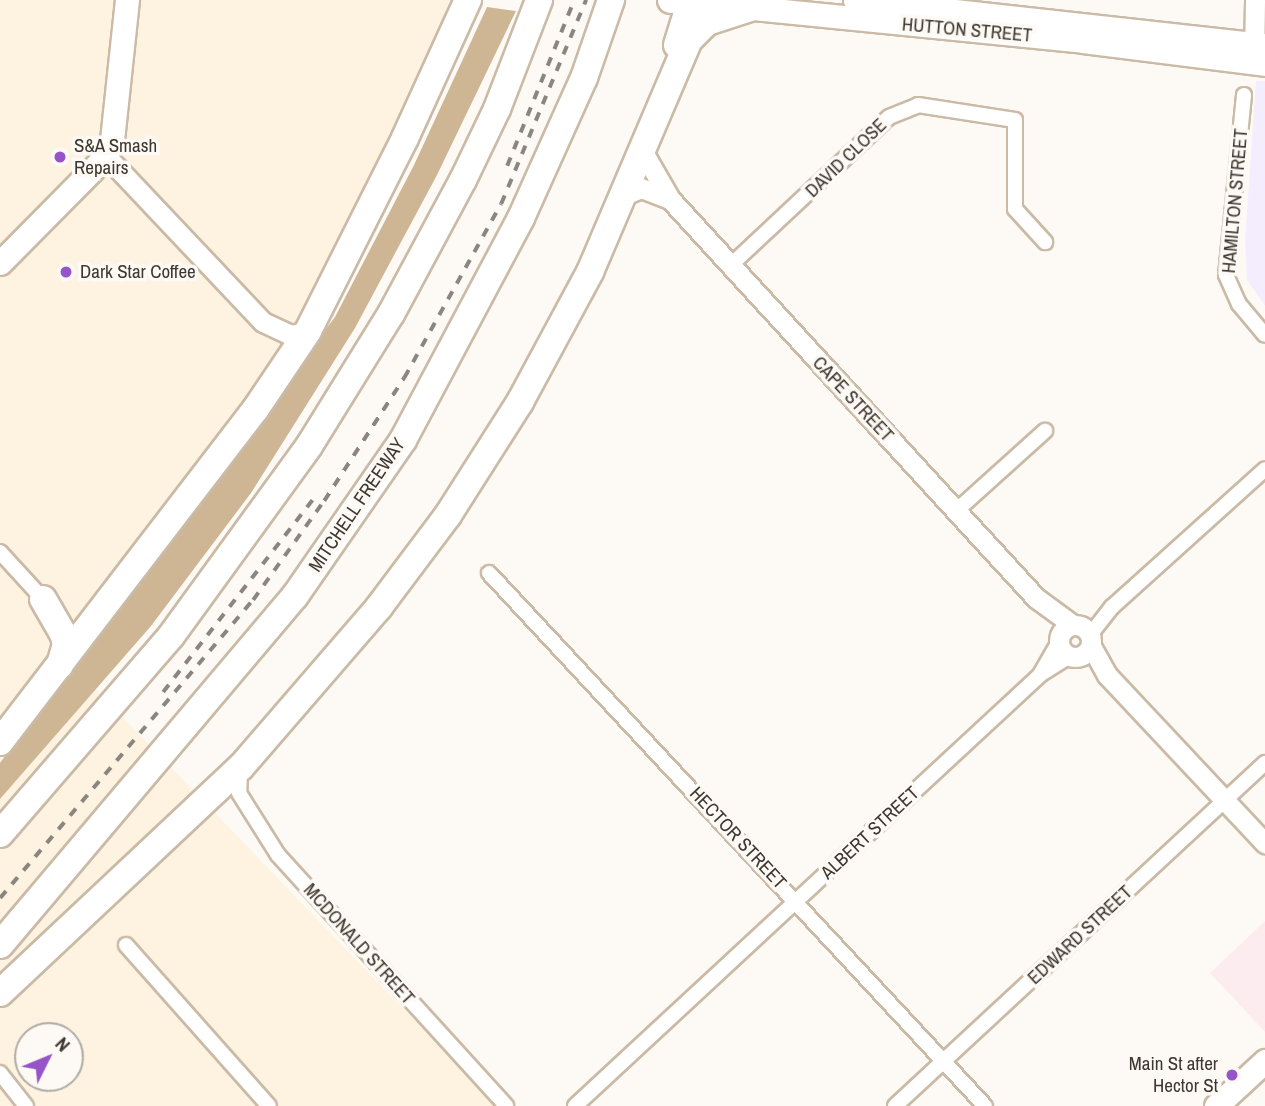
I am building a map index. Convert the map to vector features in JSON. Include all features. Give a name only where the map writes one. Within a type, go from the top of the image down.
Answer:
[{"type":"highway","points":[[447,47],[448,0]]},
{"type":"highway","points":[[0,741],[99,615],[285,367],[308,331],[468,0]]},
{"type":"highway","points":[[0,834],[171,636],[309,446],[391,314],[457,192],[497,109],[539,0]]},
{"type":"highway","name":"MITCHELL FREEWAY","points":[[0,945],[295,596],[403,440],[521,218],[584,78],[611,0]]},
{"type":"highway","points":[[674,65],[681,2]]},
{"type":"highway","points":[[0,993],[241,767],[328,673],[447,515],[526,390],[590,272],[642,152],[674,65],[697,29],[750,8]]},
{"type":"highway","points":[[43,599],[75,618],[99,615]]},
{"type":"highway","points":[[43,599],[63,633],[66,644],[60,665]]},
{"type":"main road","points":[[0,263],[106,156],[112,140],[127,0]]},
{"type":"main road","name":"HUTTON STREET","points":[[855,0],[1254,53]]},
{"type":"main road","name":"HUTTON STREET","points":[[681,2],[1254,53]]},
{"type":"main road","points":[[1216,1106],[1265,1061]]},
{"type":"street","points":[[1248,0],[1254,53]]},
{"type":"street","points":[[1254,53],[1255,0]]},
{"type":"street","name":"HAMILTON STREET","points":[[1244,95],[1226,275],[1239,304],[1265,335]]},
{"type":"street","name":"DAVID CLOSE","points":[[731,265],[889,117],[918,104],[1013,118],[1018,128],[1015,209],[1045,242]]},
{"type":"street","name":"CAPE STREET","points":[[642,152],[670,200],[1075,641],[1265,843]]},
{"type":"street","points":[[106,156],[263,322],[280,346],[285,367]]},
{"type":"street","name":"CAPE STREET","points":[[624,195],[641,188],[670,200]]},
{"type":"street","points":[[263,322],[291,335],[308,331]]},
{"type":"street","points":[[956,511],[1045,432]]},
{"type":"street","name":"ALBERT STREET","points":[[575,1106],[1075,641],[1265,469]]},
{"type":"street","points":[[0,552],[43,599]]},
{"type":"street","name":"HECTOR STREET","points":[[489,573],[985,1106]]},
{"type":"street","name":"EDWARD STREET","points":[[895,1106],[1265,763]]},
{"type":"street","name":"MCDONALD STREET","points":[[241,767],[239,793],[278,855],[506,1106]]},
{"type":"street","points":[[126,945],[270,1106]]},
{"type":"street","points":[[0,1073],[26,1106]]},
{"type":"shaded area","points":[[0,0],[449,0],[444,24],[308,318],[61,653],[497,1106],[0,1106]]},
{"type":"shaded area","points":[[487,7],[516,11],[437,175],[355,328],[251,493],[151,626],[0,799],[0,763],[335,317],[414,165]]},
{"type":"shaded area","points":[[1256,81],[1265,81],[1265,306],[1247,280],[1245,241]]},
{"type":"shaded area","points":[[1265,921],[1265,1032],[1210,973]]},
{"type":"railway","points":[[507,166],[574,0]]},
{"type":"railway","points":[[0,898],[253,600],[324,501],[404,378],[501,204],[586,0]]},
{"type":"railway","points":[[163,692],[318,493]]},
{"type":"place","name":"S&A Smash Repairs","points":[[60,157]]},
{"type":"place","name":"Dark Star Coffee","points":[[66,272]]},
{"type":"place","name":"Main St after Hector St","points":[[1232,1075]]}]
